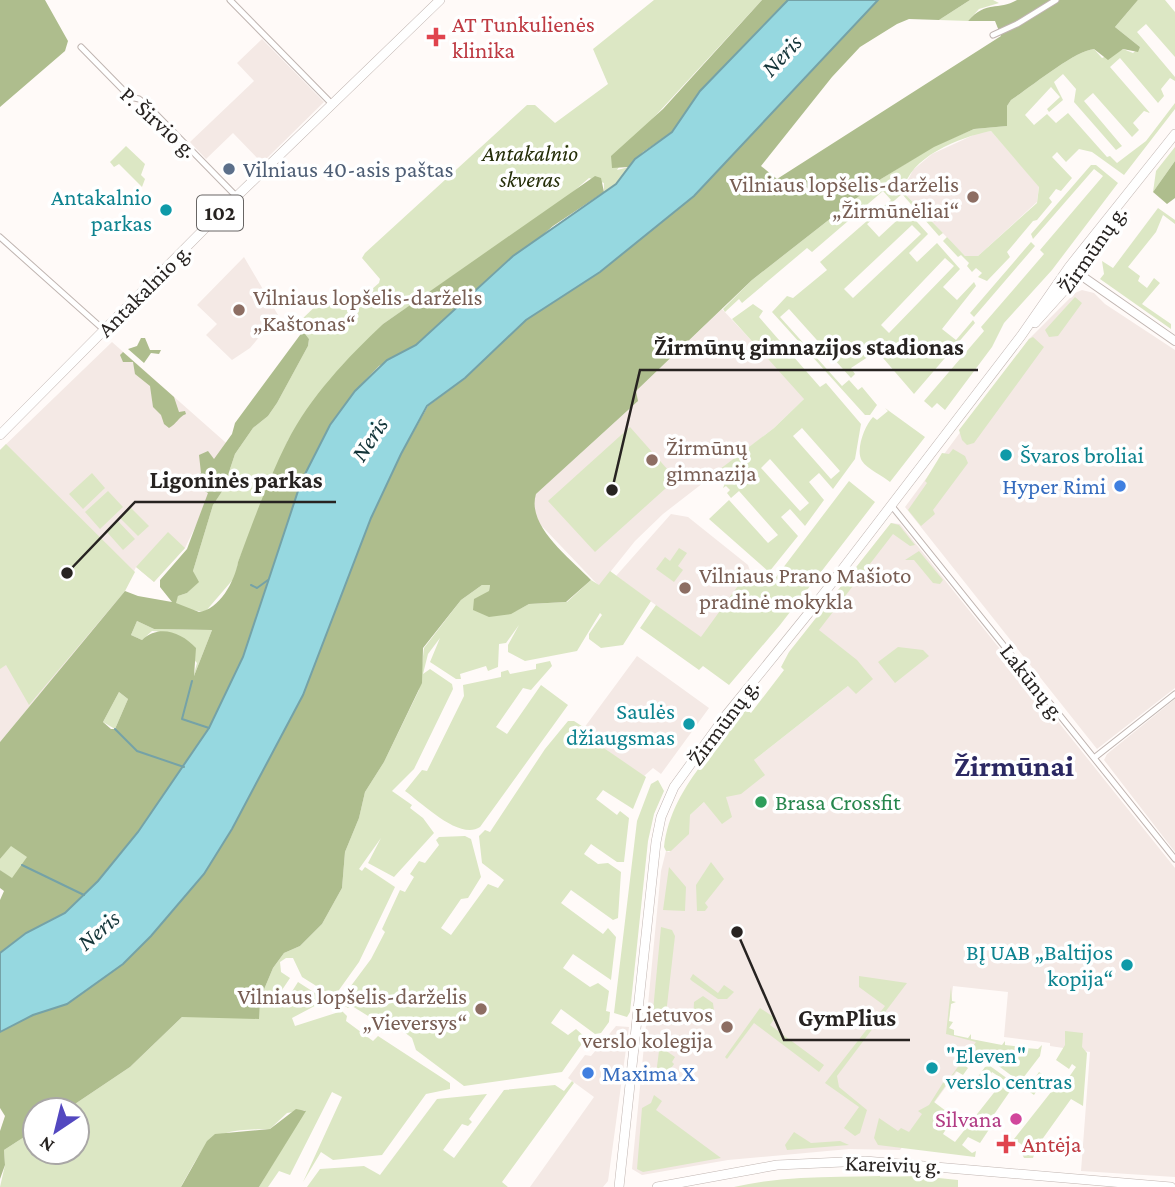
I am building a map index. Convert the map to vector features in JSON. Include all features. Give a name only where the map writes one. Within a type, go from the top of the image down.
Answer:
[{"type":"main road","name":"Antakalnio g.","points":[[0,435],[237,197],[440,0]]},
{"type":"main road","name":"Žirmūnų g.","points":[[619,1187],[656,842],[664,808],[674,787],[727,714],[1021,336],[1069,267],[1175,134]]},
{"type":"main road","name":"Žirmūnų g.","points":[[1021,336],[1079,274],[1133,190]]},
{"type":"main road","points":[[1069,267],[1079,274]]},
{"type":"main road","name":"Kareivių g.","points":[[657,1187],[777,1165],[865,1161],[1171,1187]]},
{"type":"street","points":[[229,0],[332,104]]},
{"type":"street","points":[[993,35],[1056,0]]},
{"type":"street","name":"P. Širvio g.","points":[[81,47],[130,97],[139,99],[148,106],[237,197]]},
{"type":"street","points":[[0,237],[104,330]]},
{"type":"street","points":[[1079,274],[1175,341]]},
{"type":"street","name":"Lakūnų g.","points":[[891,505],[1175,859]]},
{"type":"street","points":[[1094,758],[1175,694]]},
{"type":"shaded area","points":[[262,39],[324,102],[262,163],[233,133],[206,159],[190,142],[254,81],[237,63]]},
{"type":"shaded area","name":"Vilniaus lopšelis-darželis „Žirmūnėliai“","points":[[991,131],[1039,186],[1037,202],[978,256],[965,256],[903,192],[913,170],[932,154],[978,133]]},
{"type":"shaded area","name":"Vilniaus lopšelis-darželis „Kaštonas“","points":[[244,257],[278,315],[250,348],[232,360],[206,335],[217,324],[197,305]]},
{"type":"shaded area","points":[[1082,290],[1094,293],[1105,304],[1175,350],[1175,688],[1097,749],[905,507],[1029,339],[1075,293]]},
{"type":"shaded area","name":"Žirmūnų gimnazija","points":[[722,309],[805,398],[774,428],[663,514],[635,541],[599,586],[538,522],[532,504],[536,494],[637,402],[636,391]]},
{"type":"shaded area","points":[[112,342],[233,449],[185,548],[154,582],[136,567],[125,591],[0,742],[0,450]]},
{"type":"shaded area","name":"Vilniaus Prano Mašioto pradinė mokykla","points":[[671,514],[688,517],[748,565],[750,571],[701,638],[616,576]]},
{"type":"shaded area","points":[[891,523],[900,524],[1175,868],[1175,1177],[1081,1171],[1090,1052],[1004,1037],[1008,992],[953,986],[947,1034],[979,1041],[900,1150],[849,1149],[728,1160],[642,1175],[632,1169],[661,871],[666,851],[669,852],[687,832],[690,815],[704,802],[727,805],[726,797],[754,760],[848,686],[811,625]]},
{"type":"shaded area","points":[[637,656],[709,708],[661,774],[653,768],[643,777],[588,736],[590,732],[584,728]]},
{"type":"shaded area","points":[[1175,699],[1175,852],[1104,760],[1107,754]]},
{"type":"shaded area","points":[[616,1026],[629,1027],[608,1181],[603,1187],[530,1187],[594,1097],[568,1078],[585,1055],[591,1056]]},
{"type":"green space","points":[[0,0],[45,0],[68,41],[65,51],[0,107]]},
{"type":"green space","name":"Antakalnio skveras","points":[[654,0],[762,0],[646,126],[617,170],[629,167],[616,184],[604,192],[604,183],[589,178],[566,198],[383,324],[325,386],[288,440],[238,562],[236,576],[205,612],[185,609],[175,603],[178,596],[187,593],[198,582],[193,571],[213,505],[223,490],[235,454],[253,428],[268,416],[277,403],[308,346],[309,339],[299,325],[300,321],[324,298],[342,310],[348,310],[379,283],[380,279],[362,258],[365,253],[527,105],[535,105],[555,123],[608,84],[593,49]]},
{"type":"green space","points":[[762,0],[788,0],[700,91],[672,132],[643,152],[629,167],[612,168],[611,156],[663,109]]},
{"type":"green space","points":[[878,0],[970,0],[939,20],[909,19],[897,24],[860,47],[832,77],[761,166],[777,179],[1001,36],[995,21],[968,21],[981,10],[1017,0],[1138,0],[1115,27],[1140,47],[1138,52],[1123,49],[1108,60],[1094,49],[1075,56],[1011,100],[1007,106],[1007,126],[974,129],[934,147],[881,179],[752,280],[636,391],[638,401],[536,494],[535,506],[544,530],[591,580],[566,602],[529,604],[511,614],[489,617],[473,610],[474,599],[489,591],[490,585],[482,585],[461,600],[423,648],[422,683],[384,762],[365,792],[359,818],[345,852],[342,888],[322,924],[300,946],[284,953],[273,968],[260,999],[259,1019],[182,1017],[130,1067],[87,1096],[21,1096],[21,1139],[4,1150],[5,1165],[0,1179],[0,1131],[5,1116],[0,1108],[0,1032],[33,1015],[67,1004],[123,964],[204,874],[232,829],[303,695],[371,518],[401,454],[428,406],[465,378],[526,320],[600,272],[694,196]]},
{"type":"green space","points":[[970,0],[993,0],[999,3],[979,9],[968,21],[939,20]]},
{"type":"green space","points":[[1138,0],[1165,0],[1175,12],[1175,57],[1146,24],[1137,32],[1175,77],[1175,81],[1170,78],[1161,89],[1164,96],[1158,103],[1120,58],[1110,67],[1150,113],[1144,111],[1133,123],[1139,130],[1132,137],[1093,93],[1084,101],[1122,146],[1116,150],[1074,102],[1076,89],[1063,74],[1054,82],[1063,100],[1049,112],[1047,109],[1060,97],[1051,87],[1025,115],[1034,125],[1047,114],[1056,123],[1068,113],[1107,157],[1110,156],[1117,163],[1146,141],[1175,103],[1175,109],[1124,175],[1092,152],[1079,149],[1066,162],[1057,152],[1052,157],[1072,178],[1061,191],[1056,189],[1049,198],[1052,202],[1007,252],[1010,257],[987,281],[978,277],[982,273],[976,268],[972,272],[967,266],[969,263],[961,255],[958,257],[943,241],[947,237],[965,256],[978,256],[1037,203],[1039,187],[991,131],[965,138],[937,151],[925,159],[907,180],[903,192],[943,233],[939,236],[902,194],[867,224],[879,237],[907,211],[928,234],[909,253],[917,262],[937,243],[960,269],[943,287],[957,300],[974,282],[976,286],[942,329],[956,340],[973,320],[975,323],[914,394],[877,351],[851,368],[855,374],[851,378],[789,309],[780,317],[842,386],[849,380],[858,390],[862,387],[877,405],[870,415],[865,415],[772,312],[787,296],[793,298],[827,270],[820,262],[891,200],[883,191],[812,252],[807,248],[742,303],[739,299],[725,312],[723,309],[752,280],[881,179],[934,146],[974,129],[1007,126],[1007,106],[1011,100],[1075,56],[1094,49],[1102,58],[1123,49],[1133,53],[1140,47],[1115,27]],"holes":[[[912,225],[921,234],[853,298],[844,289]],[[945,258],[954,266],[889,333],[881,325]]]},
{"type":"green space","points":[[126,146],[145,164],[141,175],[145,179],[142,187],[119,164],[114,167],[110,162]]},
{"type":"green space","points":[[1175,147],[1175,161],[1153,192],[1156,171]]},
{"type":"green space","points":[[1175,161],[1175,198],[1167,204],[1153,192]]},
{"type":"green space","points":[[1091,165],[1096,165],[1118,183],[1052,270],[1004,323],[992,347],[945,410],[937,403],[932,408],[924,401],[984,331],[981,327],[1044,254],[1040,250],[1103,176],[1094,169],[1033,239],[1031,234]]},
{"type":"green space","points":[[595,176],[601,178],[604,192],[553,226],[416,345],[379,366],[355,391],[330,425],[301,482],[243,657],[209,728],[138,832],[98,881],[65,913],[26,933],[0,953],[0,900],[4,891],[0,888],[0,870],[12,878],[27,857],[11,846],[0,859],[0,742],[125,591],[172,602],[160,587],[160,580],[187,549],[208,493],[198,487],[195,479],[201,473],[199,455],[208,451],[214,459],[232,434],[235,423],[303,331],[309,339],[308,346],[277,403],[268,416],[253,428],[235,454],[223,490],[213,505],[193,571],[199,582],[187,593],[178,596],[176,603],[199,612],[219,600],[233,578],[267,486],[296,425],[330,379],[383,324]],"holes":[[[137,621],[154,629],[212,630],[194,676],[196,648],[190,642],[177,634],[163,631],[142,640],[131,635]],[[119,692],[128,699],[115,729],[111,729],[103,722]]]},
{"type":"green space","points":[[1158,208],[1175,220],[1175,224],[1163,215],[1156,232],[1128,267],[1140,276],[1138,281],[1147,288],[1154,278],[1160,283],[1142,304],[1171,324],[1171,329],[1100,279],[1104,274],[1102,261],[1113,268]]},
{"type":"green space","points":[[1031,242],[1035,246],[974,317],[970,313]]},
{"type":"green space","points":[[1075,297],[1082,303],[1058,336],[1049,337],[1045,330]]},
{"type":"green space","points":[[753,304],[763,311],[759,317],[820,387],[826,383],[861,424],[855,459],[833,489],[819,473],[809,482],[824,500],[805,526],[790,509],[781,517],[798,536],[769,572],[709,519],[729,500],[768,543],[778,535],[739,491],[731,498],[727,493],[730,490],[726,486],[723,488],[725,483],[711,476],[774,428],[804,399],[732,319]],"holes":[[[802,428],[840,471],[831,479],[793,436]],[[770,459],[809,503],[800,511],[761,468]]]},
{"type":"green space","points":[[1033,337],[1044,347],[974,443],[967,445],[959,430]]},
{"type":"green space","points":[[141,338],[145,338],[150,350],[161,350],[159,354],[151,353],[144,363],[128,349],[137,346]]},
{"type":"green space","points":[[123,352],[174,397],[179,412],[185,411],[186,414],[169,428],[153,407],[150,386],[135,374],[133,362],[123,362],[120,355]]},
{"type":"green space","points":[[885,408],[925,437],[890,482],[864,464],[860,456],[862,438],[867,426],[873,417],[877,420],[888,411]]},
{"type":"green space","points":[[630,427],[676,479],[595,552],[548,501]]},
{"type":"green space","points":[[6,444],[135,572],[125,591],[29,705],[6,665],[0,669],[0,450]]},
{"type":"green space","points":[[953,449],[965,456],[968,463],[933,510],[935,514],[921,526],[908,510],[927,483],[925,481],[942,453],[949,454]]},
{"type":"green space","points":[[92,473],[105,488],[83,509],[69,494]]},
{"type":"green space","points":[[849,481],[875,502],[780,625],[729,685],[703,666],[699,670],[640,628],[656,605],[701,637],[748,572],[770,585]]},
{"type":"green space","points":[[108,491],[123,507],[100,529],[85,512]]},
{"type":"green space","points":[[131,508],[149,526],[138,536],[120,518]]},
{"type":"green space","points":[[117,520],[135,539],[123,550],[106,531]]},
{"type":"green space","points":[[891,523],[899,525],[915,545],[910,546],[893,534],[819,630],[857,660],[873,679],[856,694],[848,686],[754,760],[765,775],[741,794],[726,797],[732,817],[722,824],[704,802],[690,815],[689,834],[671,851],[666,851],[664,847],[668,827],[675,808],[695,773],[746,709],[751,713],[784,670],[781,667],[789,652]]},
{"type":"green space","points":[[168,532],[185,548],[154,582],[136,567]]},
{"type":"green space","points":[[679,548],[687,553],[678,566],[683,570],[674,582],[656,569],[665,557],[670,561]]},
{"type":"green space","points":[[919,551],[943,580],[940,584],[933,583],[914,560],[905,560]]},
{"type":"green space","points":[[610,571],[651,601],[623,645],[601,648],[589,639],[589,634],[602,615],[600,613],[577,651],[525,661],[508,652],[508,645],[519,625],[506,643],[499,644],[498,667],[488,671],[486,666],[460,674],[461,679],[456,679],[430,662],[440,638],[428,654],[423,674],[430,669],[452,684],[453,689],[414,769],[392,791],[412,805],[410,808],[423,818],[434,833],[394,877],[368,863],[381,838],[359,869],[362,871],[365,867],[395,887],[359,962],[334,997],[302,977],[293,958],[280,962],[281,972],[290,978],[276,999],[284,1004],[298,982],[326,1000],[292,1018],[295,1026],[342,1011],[347,1016],[346,1021],[373,1041],[378,1036],[450,1083],[450,1089],[426,1094],[382,1155],[333,1160],[321,1152],[303,1182],[342,1097],[332,1092],[290,1175],[279,1171],[268,1187],[259,1187],[305,1110],[287,1113],[270,1129],[234,1131],[213,1139],[198,1157],[181,1187],[0,1187],[5,1165],[4,1150],[21,1139],[21,1166],[91,1166],[91,1096],[87,1096],[130,1067],[182,1017],[260,999],[273,968],[284,953],[300,946],[322,924],[342,888],[345,852],[359,818],[365,792],[384,762],[419,690],[424,648],[461,600],[482,585],[490,585],[489,591],[516,611],[529,604],[567,602],[591,580],[599,585]]},
{"type":"green space","points":[[137,621],[154,629],[212,630],[192,681],[197,663],[182,646],[172,637],[160,632],[152,631],[142,640],[131,635]]},
{"type":"green space","points":[[898,647],[923,650],[929,656],[895,683],[878,662]]},
{"type":"green space","points":[[550,661],[552,666],[531,690],[523,688],[496,727],[507,734],[541,685],[568,705],[480,827],[472,830],[452,825],[405,791],[422,770],[427,771],[464,696],[463,685],[501,677],[501,672],[508,670],[510,674],[536,669],[536,664]]},
{"type":"green space","points":[[119,692],[128,699],[115,729],[103,722]]},
{"type":"green space","points":[[568,721],[574,721],[591,732],[588,737],[646,777],[633,809],[603,790],[596,799],[617,815],[620,811],[629,818],[624,862],[617,862],[591,844],[584,854],[598,864],[608,863],[621,872],[618,918],[613,920],[571,890],[561,903],[603,934],[608,928],[616,937],[611,980],[573,954],[563,968],[590,987],[598,983],[609,991],[606,1011],[610,1012],[609,1022],[601,1033],[595,1034],[561,1009],[551,1023],[568,1035],[576,1029],[586,1038],[562,1072],[464,1086],[416,1050],[412,1038],[400,1029],[393,1033],[381,1029],[381,1024],[352,1006],[348,1008],[339,1002],[371,959],[385,932],[382,929],[400,890],[405,892],[414,877],[410,874],[419,861],[425,863],[439,845],[436,840],[439,837],[465,836],[471,839],[481,877],[468,898],[461,899],[441,928],[451,935],[488,884],[498,888],[504,880],[482,863],[479,836],[485,830],[490,832],[545,749]]},
{"type":"green space","points":[[658,780],[664,791],[654,814],[648,841],[630,1012],[627,1017],[614,1013],[637,821],[651,784]]},
{"type":"green space","points":[[11,845],[28,857],[12,879],[0,870],[0,859]]},
{"type":"green space","points":[[711,862],[724,879],[705,903],[708,907],[705,911],[697,911],[696,885]]},
{"type":"green space","points":[[669,867],[686,887],[685,911],[663,910]]},
{"type":"green space","points":[[661,927],[672,930],[675,936],[665,1023],[652,1021]]},
{"type":"green space","points":[[693,974],[718,993],[724,985],[734,992],[727,999],[718,999],[690,979]]},
{"type":"green space","points":[[859,976],[907,983],[837,1076],[839,1087],[867,1110],[860,1133],[855,1136],[844,1128],[859,1107],[825,1083],[885,1006],[859,987]]},
{"type":"green space","points":[[951,987],[952,1001],[956,1002],[951,1004],[949,1021],[953,1022],[949,1028],[954,1030],[954,1035],[968,1038],[971,1034],[971,1039],[1002,1045],[1005,1041],[1005,1045],[1023,1047],[1024,1043],[1025,1048],[1038,1049],[1042,1045],[1040,1056],[1020,1082],[980,1052],[970,1065],[964,1062],[968,1068],[963,1075],[956,1071],[934,1102],[954,1117],[943,1134],[955,1142],[1004,1080],[992,1072],[982,1087],[974,1082],[985,1067],[990,1066],[1015,1084],[993,1116],[996,1119],[980,1143],[968,1137],[962,1145],[972,1153],[976,1151],[975,1157],[878,1145],[874,1138],[879,1118],[898,1131],[901,1128],[909,1132],[922,1114],[918,1111],[929,1105],[946,1078],[949,1079],[976,1042],[946,1034]]},
{"type":"green space","points":[[703,996],[713,1003],[714,1011],[711,1016],[693,1022],[694,1002]]},
{"type":"green space","points":[[760,1008],[775,1018],[770,1025],[824,1065],[819,1072],[754,1023],[727,1059],[725,1057]]},
{"type":"green space","points":[[1065,1031],[1083,1033],[1082,1047],[1087,1053],[1083,1106],[1071,1099],[1036,1148],[1033,1158],[1024,1158],[1022,1154],[1025,1147],[1014,1139],[1055,1087],[1044,1079],[1034,1095],[1027,1090],[1039,1072],[1062,1087],[1076,1067],[1072,1064],[1069,1069],[1056,1060],[1065,1045]]},
{"type":"green space","points":[[665,1050],[675,1057],[672,1062],[674,1064],[660,1084],[655,1082],[659,1051]]},
{"type":"green space","points":[[572,1081],[574,1083],[502,1182],[508,1187],[307,1187],[320,1169],[364,1166],[380,1175],[437,1099],[487,1094],[469,1119],[472,1122],[468,1126],[462,1124],[443,1150],[454,1158],[504,1090],[555,1085],[564,1091]]},
{"type":"green space","points":[[654,1095],[662,1101],[656,1110],[721,1158],[643,1172],[637,1169],[642,1108],[651,1103]]},
{"type":"green space","points":[[296,1109],[306,1111],[259,1187],[181,1187],[207,1141],[215,1134],[270,1129]]},
{"type":"green space","points":[[794,1132],[811,1143],[840,1141],[849,1145],[787,1150],[785,1145]]},
{"type":"green space","points":[[919,1176],[958,1180],[958,1187],[734,1187],[802,1178]]},
{"type":"water","name":"Neris","points":[[788,0],[878,0],[694,196],[600,272],[526,320],[465,378],[427,406],[371,518],[303,695],[232,829],[204,874],[123,964],[67,1004],[33,1015],[0,1032],[0,953],[26,933],[65,913],[98,881],[138,832],[209,728],[243,657],[301,482],[330,425],[355,391],[387,360],[416,345],[513,256],[616,184],[635,159],[672,132],[700,91]]},
{"type":"waterway","points":[[251,585],[257,588],[268,580]]},
{"type":"waterway","points":[[192,681],[182,719],[209,728]]},
{"type":"waterway","points":[[115,729],[137,751],[184,767]]},
{"type":"waterway","points":[[22,865],[84,895]]},
{"type":"place","name":"AT Tunkulienės klinika","points":[[436,37]]},
{"type":"place","name":"Vilniaus 40-asis paštas","points":[[229,169]]},
{"type":"place","name":"Vilniaus lopšelis-darželis „Žirmūnėliai“","points":[[973,197]]},
{"type":"place","name":"Antakalnio parkas","points":[[166,210]]},
{"type":"place","name":"Vilniaus lopšelis-darželis „Kaštonas“","points":[[239,310]]},
{"type":"place","name":"Švaros broliai","points":[[1006,455]]},
{"type":"place","name":"Žirmūnų gimnazija","points":[[652,460]]},
{"type":"place","name":"Hyper Rimi","points":[[1120,486]]},
{"type":"place","name":"Žirmūnų gimnazijos stadionas","points":[[612,490]]},
{"type":"place","name":"Ligoninės parkas","points":[[67,573]]},
{"type":"place","name":"Vilniaus Prano Mašioto pradinė mokykla","points":[[685,588]]},
{"type":"place","name":"Saulės džiaugsmas","points":[[689,724]]},
{"type":"place","name":"Brasa Crossfit","points":[[761,802]]},
{"type":"place","name":"GymPlius","points":[[737,932]]},
{"type":"place","name":"BĮ UAB „Baltijos kopija“","points":[[1127,965]]},
{"type":"place","name":"Vilniaus lopšelis-darželis „Vieversys“","points":[[481,1009]]},
{"type":"place","name":"Lietuvos verslo kolegija","points":[[727,1027]]},
{"type":"place","name":"\"Eleven\" verslo centras","points":[[932,1068]]},
{"type":"place","name":"Maxima X","points":[[588,1073]]},
{"type":"place","name":"Silvana","points":[[1016,1119]]},
{"type":"place","name":"Antėja","points":[[1006,1144]]},
{"type":"district","name":"Žirmūnai","points":[[1014,765]]}]
